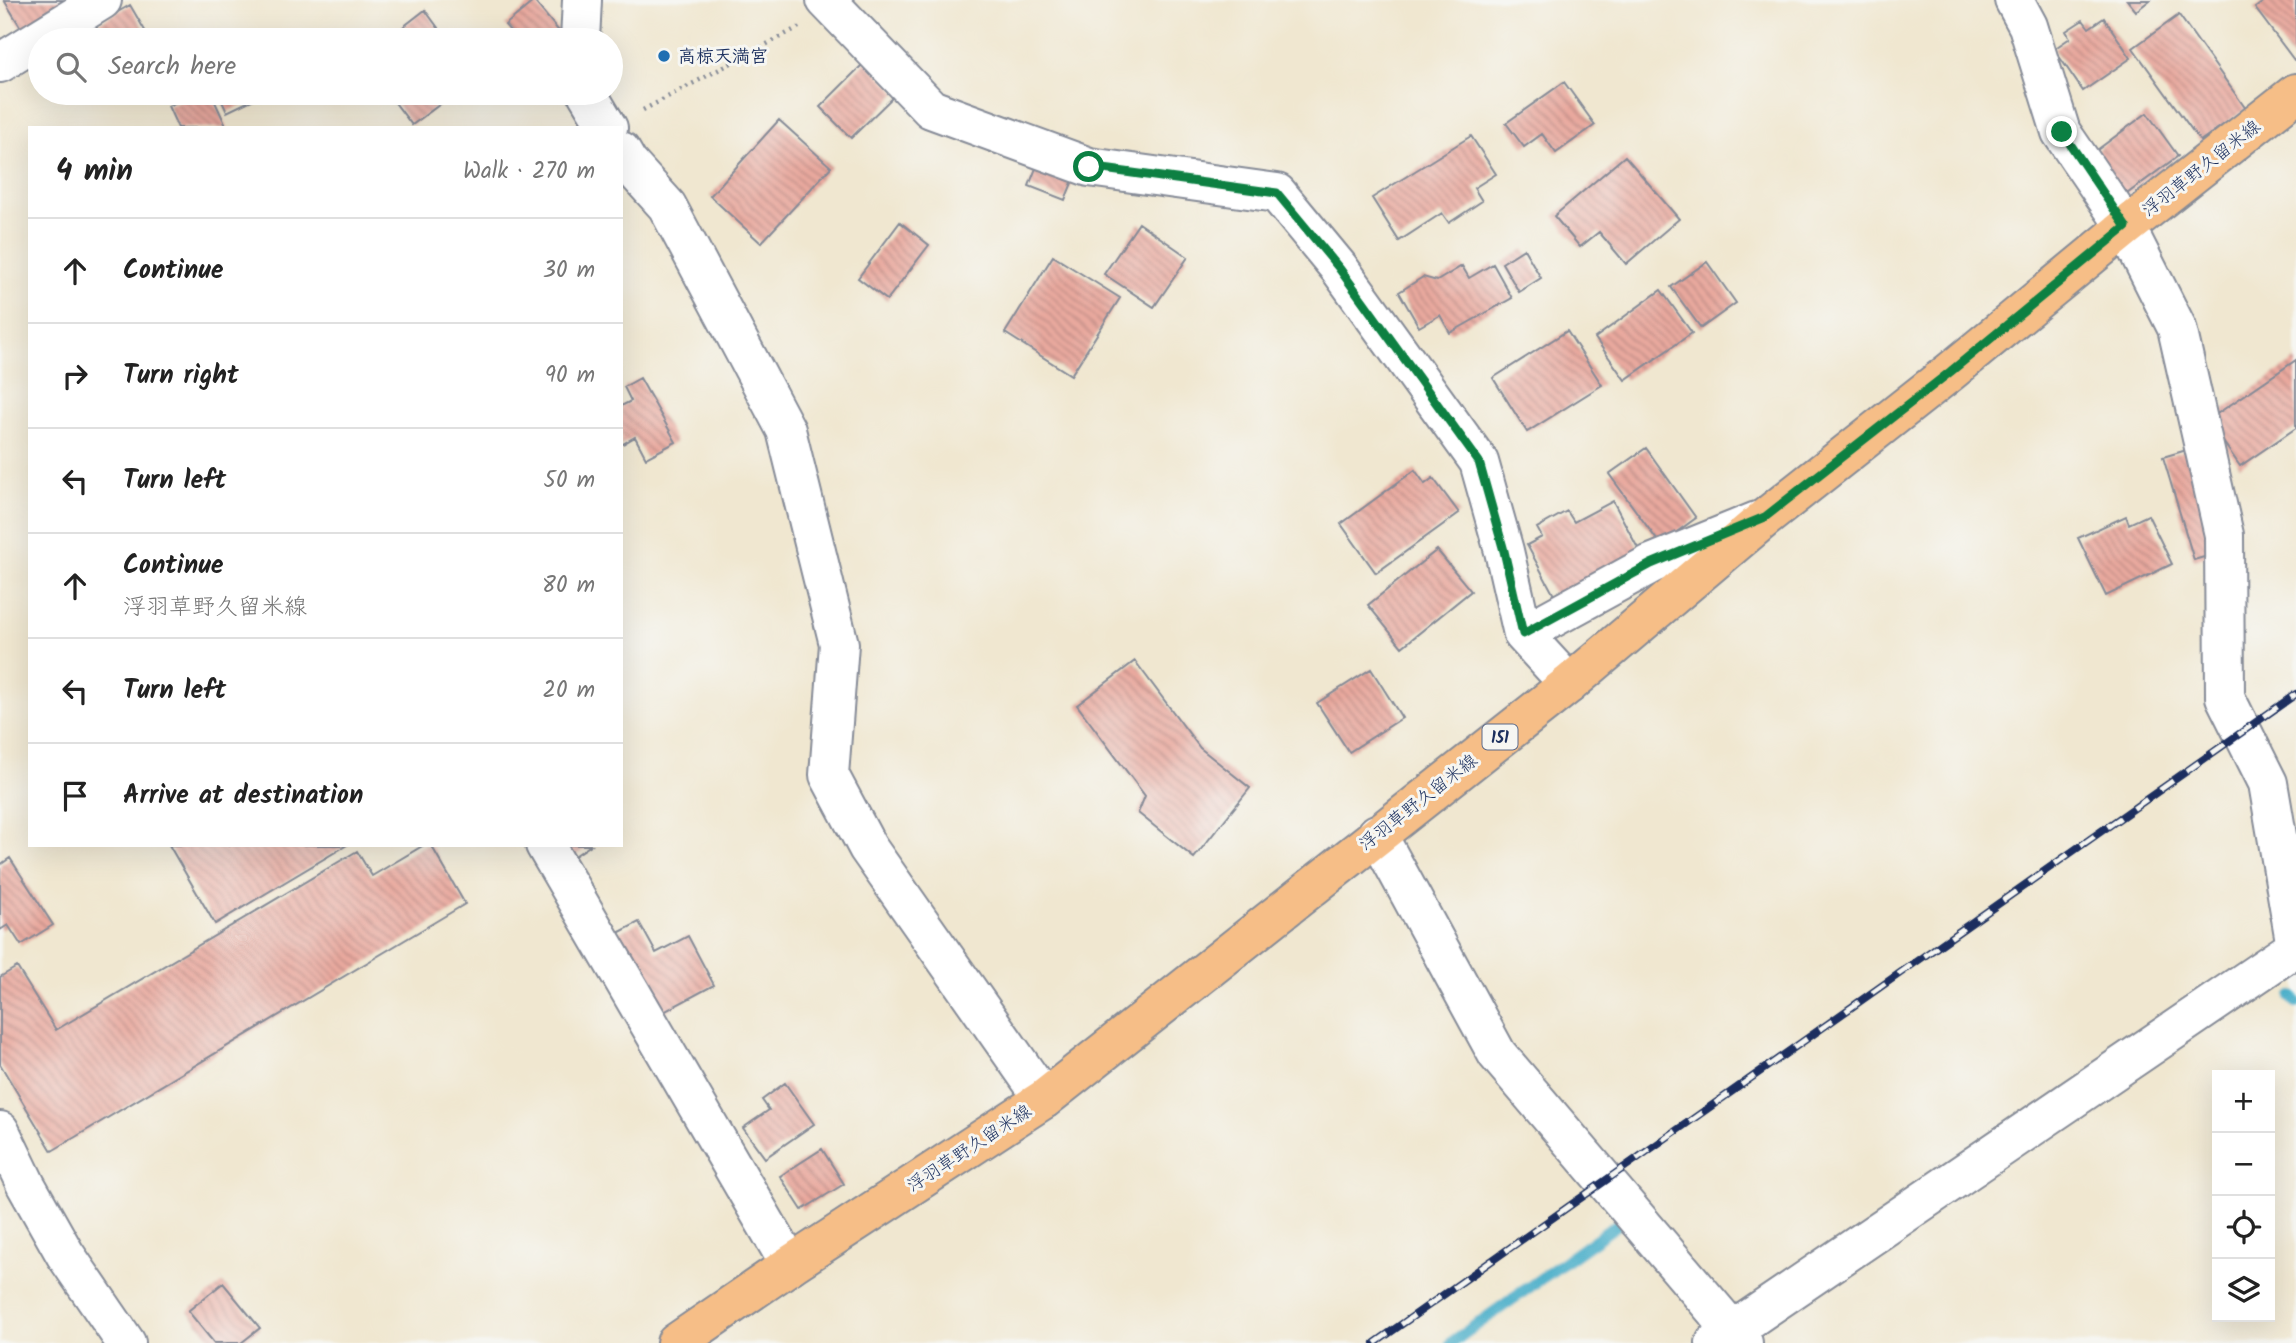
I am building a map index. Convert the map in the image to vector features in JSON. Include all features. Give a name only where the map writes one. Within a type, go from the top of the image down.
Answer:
[{"type":"main road","name":"浮羽草野久留米線","points":[[676,1343],[1044,1099],[1569,684],[1765,517],[1950,372],[2126,227],[2296,93]]},
{"type":"street","points":[[57,28],[102,0]]},
{"type":"street","points":[[581,28],[582,0]]},
{"type":"street","points":[[1377,834],[1497,1054],[1730,1339],[2296,947],[2268,783],[2225,698],[2224,535],[2177,328],[2126,227],[2062,132],[2028,26],[2014,0]]},
{"type":"street","points":[[830,4],[931,109],[1089,167],[1277,193],[1339,268],[1479,462],[1504,551],[1523,634],[1569,684]]},
{"type":"street","points":[[0,63],[28,46]]},
{"type":"street","points":[[601,105],[620,122]]},
{"type":"street","points":[[623,154],[667,206],[786,430],[839,644],[829,775],[867,848],[1044,1099]]},
{"type":"street","points":[[1523,634],[1651,564],[1765,517]]},
{"type":"street","points":[[546,847],[790,1265]]},
{"type":"street","points":[[0,1131],[26,1185],[65,1254],[126,1343]]},
{"type":"path","points":[[620,122],[830,4]]},
{"type":"building","points":[[4,0],[73,0],[23,31]]},
{"type":"building","points":[[2127,0],[2150,0],[2136,11]]},
{"type":"building","points":[[2266,0],[2296,0],[2294,60],[2255,8]]},
{"type":"building","points":[[534,1],[556,28],[508,28],[505,25]]},
{"type":"building","points":[[130,5],[143,28],[97,28],[95,25]]},
{"type":"building","points":[[425,10],[438,28],[402,28]]},
{"type":"building","points":[[2179,15],[2246,109],[2200,141],[2133,48]]},
{"type":"building","points":[[2104,18],[2131,58],[2083,91],[2054,49],[2070,38],[2066,31],[2083,20],[2089,28]]},
{"type":"building","points":[[866,61],[897,93],[851,138],[820,107]]},
{"type":"building","points":[[1564,82],[1595,125],[1556,153],[1542,134],[1524,147],[1506,123]]},
{"type":"building","points":[[216,105],[226,126],[177,126],[168,106]]},
{"type":"building","points":[[224,105],[241,105],[227,112]]},
{"type":"building","points":[[397,105],[439,105],[412,125]]},
{"type":"building","points":[[2147,113],[2178,156],[2124,196],[2093,153]]},
{"type":"building","points":[[779,120],[831,167],[761,243],[710,196]]},
{"type":"building","points":[[1471,136],[1496,174],[1474,188],[1482,201],[1449,223],[1442,213],[1399,241],[1372,198]]},
{"type":"building","points":[[1625,156],[1679,219],[1626,264],[1599,232],[1580,247],[1554,216]]},
{"type":"building","points":[[1038,163],[1074,178],[1065,200],[1029,186]]},
{"type":"building","points":[[900,222],[929,245],[887,300],[858,278]]},
{"type":"building","points":[[1139,223],[1188,257],[1154,307],[1104,274]]},
{"type":"building","points":[[1524,249],[1541,278],[1519,292],[1502,263]]},
{"type":"building","points":[[1053,256],[1120,298],[1071,375],[1005,333]]},
{"type":"building","points":[[1707,262],[1736,303],[1701,328],[1671,287]]},
{"type":"building","points":[[1493,264],[1512,298],[1450,333],[1440,315],[1419,327],[1399,292],[1423,277],[1437,281],[1462,266],[1469,278]]},
{"type":"building","points":[[1661,290],[1692,333],[1625,380],[1595,338]]},
{"type":"building","points":[[1567,331],[1602,385],[1527,432],[1493,378]]},
{"type":"building","points":[[2296,360],[2296,428],[2240,466],[2208,420]]},
{"type":"building","points":[[640,378],[676,442],[646,458],[635,437],[623,444],[623,405],[631,401],[624,387]]},
{"type":"building","points":[[1646,448],[1696,518],[1660,544],[1609,474]]},
{"type":"building","points":[[2190,449],[2221,552],[2194,560],[2163,457]]},
{"type":"building","points":[[1415,470],[1425,484],[1433,478],[1459,513],[1376,573],[1341,524]]},
{"type":"building","points":[[1613,501],[1641,554],[1556,599],[1527,545],[1542,537],[1537,528],[1567,511],[1574,522]]},
{"type":"building","points":[[2148,515],[2172,564],[2106,596],[2078,538],[2126,516],[2129,524]]},
{"type":"building","points":[[1437,550],[1471,591],[1402,647],[1368,605]]},
{"type":"building","points":[[1135,661],[1200,748],[1250,788],[1194,858],[1138,813],[1145,796],[1077,705]]},
{"type":"building","points":[[1371,669],[1402,718],[1349,752],[1317,703]]},
{"type":"building","points":[[170,847],[344,847],[215,924]]},
{"type":"building","points":[[421,847],[432,847],[465,904],[52,1151],[0,1064],[0,977],[17,967],[56,1030],[357,851],[372,876]]},
{"type":"building","points":[[561,847],[588,847],[570,859]]},
{"type":"building","points":[[10,858],[53,925],[21,945],[8,925],[0,930],[0,865]]},
{"type":"building","points":[[639,922],[656,953],[688,936],[714,985],[662,1013],[618,933]]},
{"type":"building","points":[[785,1083],[814,1124],[765,1158],[743,1128],[769,1110],[762,1100]]},
{"type":"building","points":[[822,1149],[844,1184],[802,1210],[780,1176]]},
{"type":"building","points":[[223,1283],[260,1328],[241,1343],[214,1343],[188,1311]]},
{"type":"waterway","points":[[2292,997],[2296,1002]]},
{"type":"waterway","points":[[1451,1343],[1629,1216]]},
{"type":"railway","points":[[1375,1343],[2296,694]]},
{"type":"place","name":"高椋天満宮","points":[[664,56]]},
{"type":"route","points":[[1089,167],[1277,193],[1339,268],[1479,462],[1504,551],[1523,634],[1651,564],[1765,517],[1950,372],[2126,227],[2062,132]]}]
